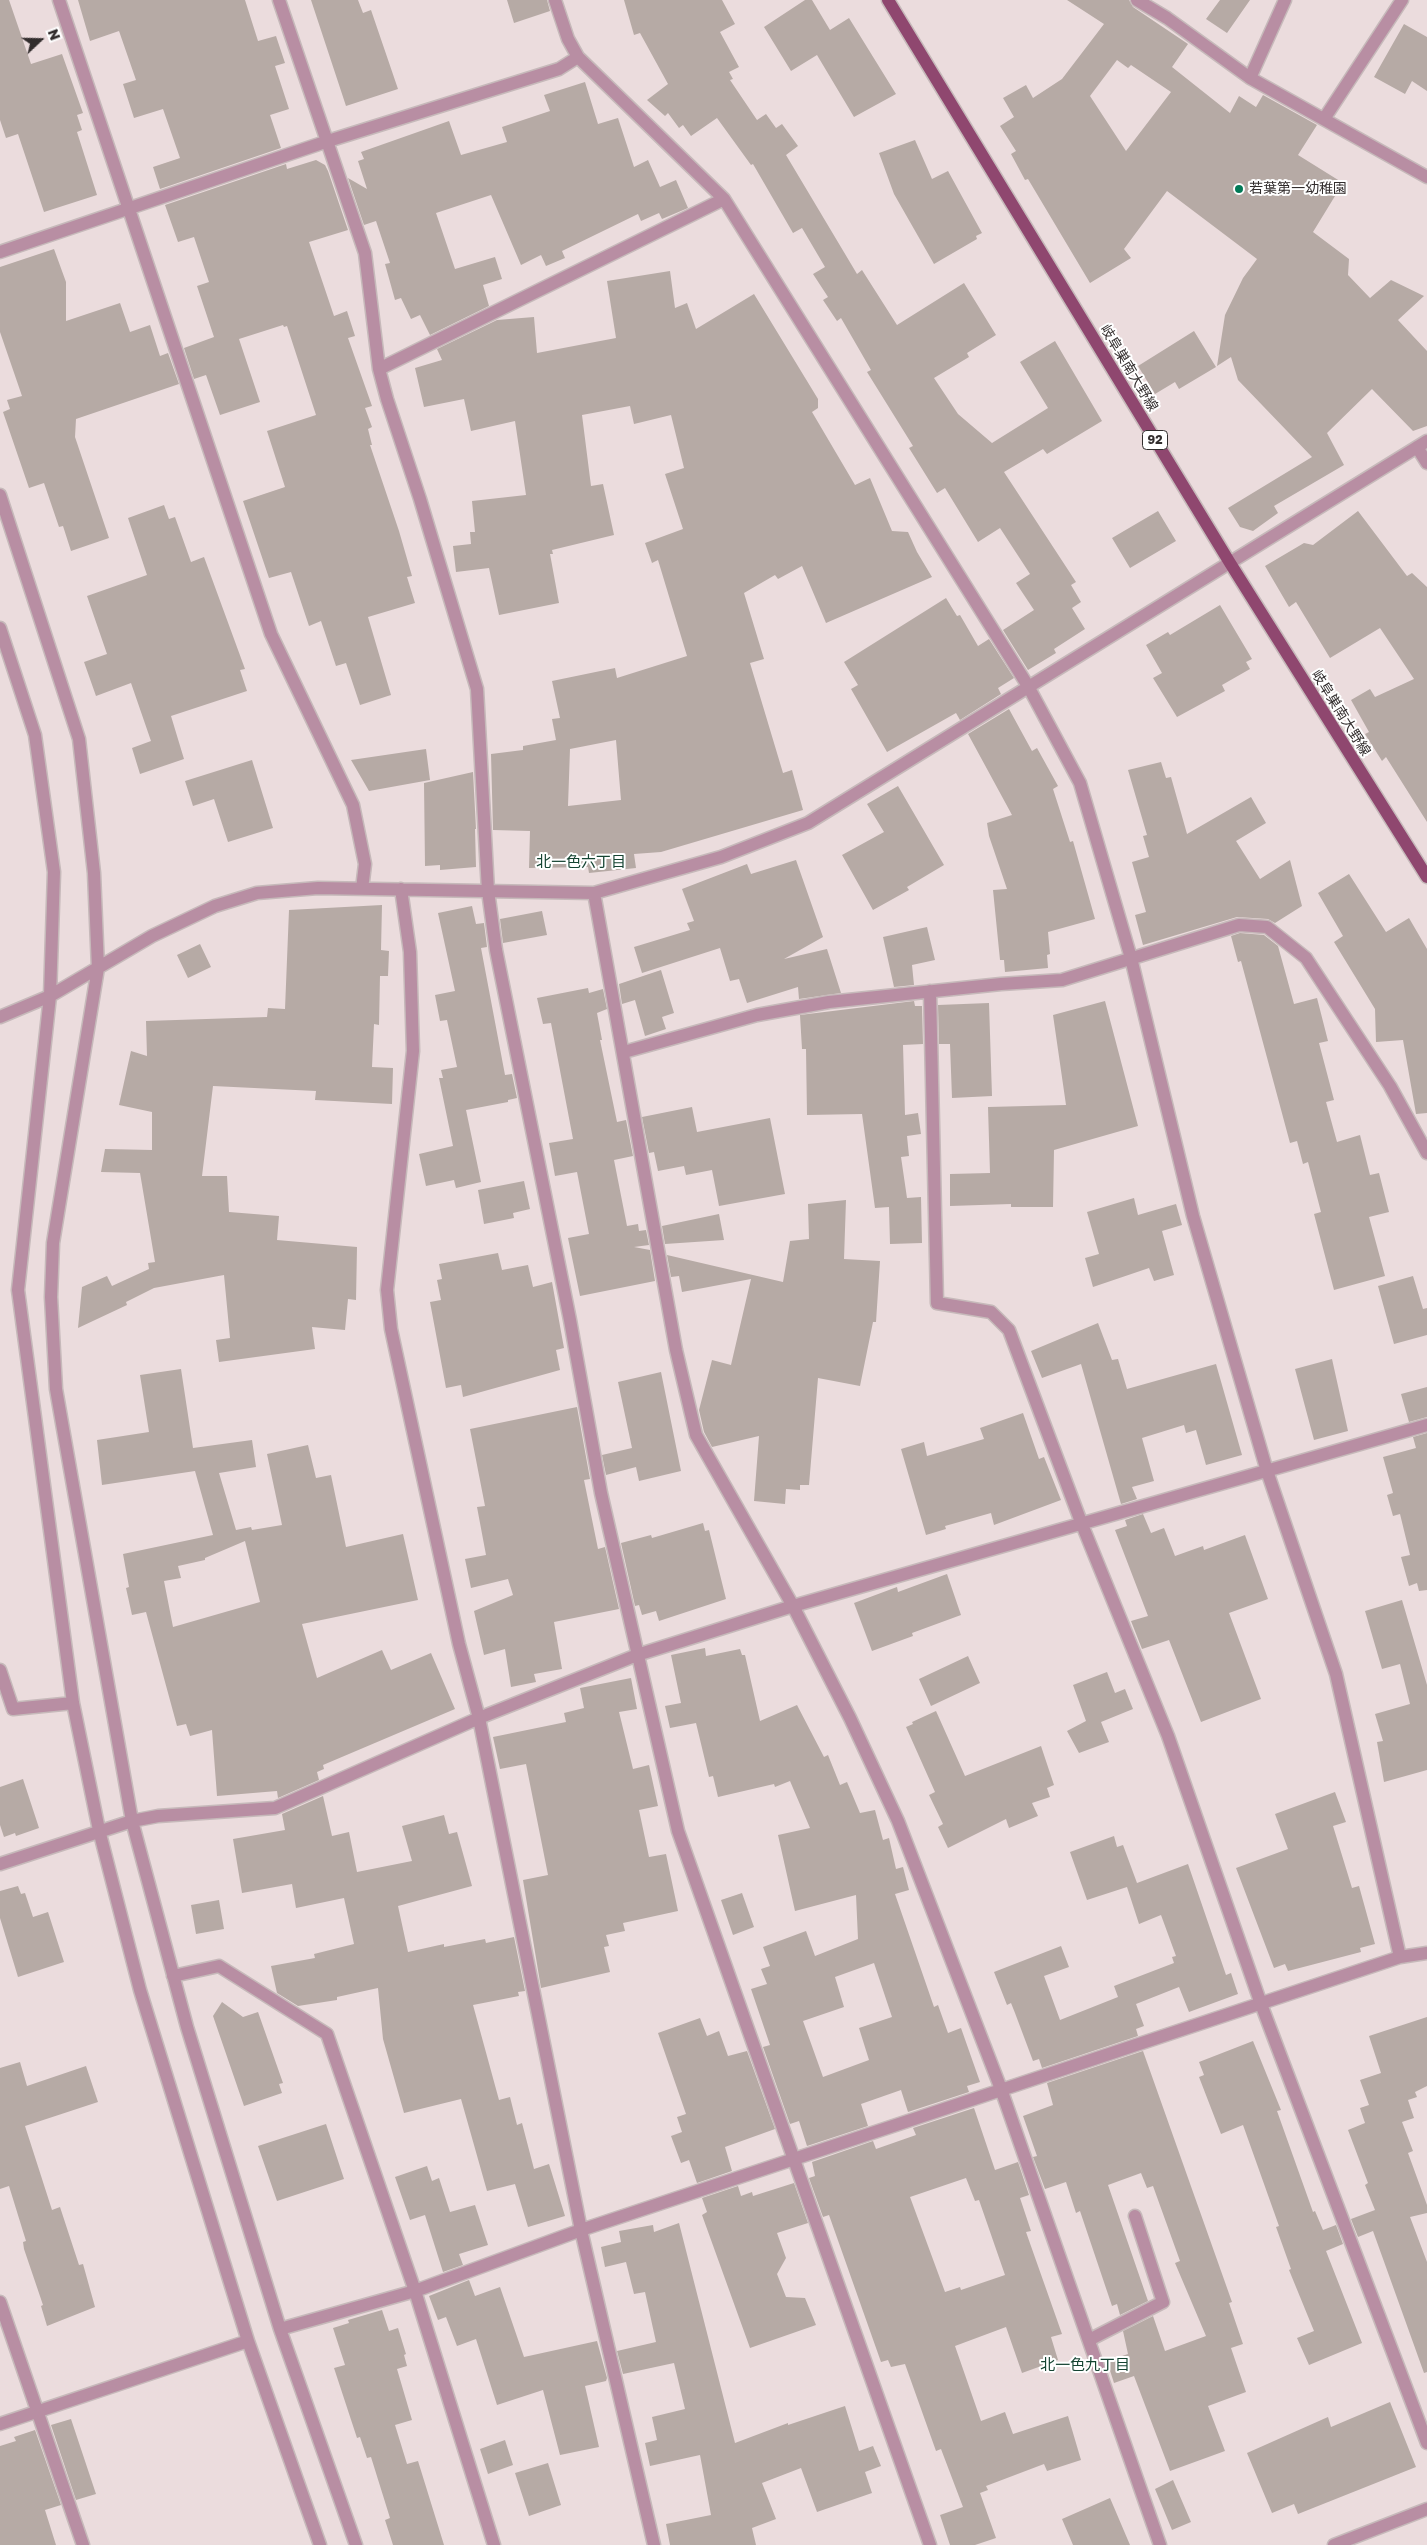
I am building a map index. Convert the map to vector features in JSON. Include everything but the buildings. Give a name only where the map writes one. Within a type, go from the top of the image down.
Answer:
[{"type":"main road","name":"岐阜巣南大野線","points":[[888,0],[1230,563],[1427,878]]},
{"type":"street","points":[[59,0],[271,634],[353,805],[365,864],[362,889]]},
{"type":"street","points":[[279,0],[365,253],[379,369],[477,689],[488,891],[496,950],[570,1320],[601,1493],[678,1831],[930,2545]]},
{"type":"street","points":[[555,0],[568,40],[578,57],[724,199],[1028,686],[1080,783],[1131,958],[1193,1216],[1268,1470],[1336,1674],[1400,1957]]},
{"type":"street","points":[[1137,0],[1167,18],[1250,78],[1427,177]]},
{"type":"street","points":[[1250,78],[1285,0]]},
{"type":"street","points":[[1324,119],[1402,0]]},
{"type":"street","points":[[0,252],[328,141],[559,70],[578,57]]},
{"type":"street","points":[[379,369],[724,199]]},
{"type":"street","points":[[0,1017],[50,996],[160,932],[215,906],[257,893],[318,888],[594,893],[722,858],[808,823],[1422,444],[1427,463]]},
{"type":"street","points":[[0,495],[79,739],[94,873],[98,968],[53,1243],[51,1297],[56,1389],[132,1821],[173,1976],[280,2329],[356,2545]]},
{"type":"street","points":[[0,628],[35,735],[54,872],[50,996],[18,1290],[72,1703],[99,1830],[140,1990],[248,2341],[320,2545]]},
{"type":"street","points":[[401,890],[410,952],[413,1052],[387,1290],[391,1329],[459,1644],[478,1718],[581,2230],[654,2545]]},
{"type":"street","points":[[594,893],[676,1350],[696,1435],[793,1606],[850,1718],[898,1821],[1001,2089],[1160,2545]]},
{"type":"street","points":[[624,1052],[757,1015],[829,1002],[1062,980],[1239,925],[1267,927],[1306,958],[1390,1086],[1427,1153]]},
{"type":"street","points":[[930,991],[937,1303],[990,1312],[1009,1330],[1081,1522],[1168,1736],[1261,2004],[1427,2443]]},
{"type":"street","points":[[0,1864],[99,1830],[132,1821],[158,1816],[276,1808],[478,1718],[637,1655],[793,1606],[1081,1522],[1427,1425]]},
{"type":"street","points":[[0,1670],[13,1708],[72,1703]]},
{"type":"street","points":[[280,2329],[415,2291],[581,2230],[1001,2089],[1400,1957],[1427,1953]]},
{"type":"street","points":[[173,1976],[220,1966],[327,2034],[415,2291],[494,2545]]},
{"type":"street","points":[[1088,2340],[1163,2302],[1135,2216]]},
{"type":"street","points":[[0,2302],[83,2545]]},
{"type":"street","points":[[0,2424],[248,2341]]},
{"type":"street","points":[[1334,2545],[1427,2509]]},
{"type":"place","name":"若葉第一幼稚園","points":[[1239,189]]},
{"type":"district","name":"北一色六丁目","points":[[581,862]]},
{"type":"district","name":"北一色九丁目","points":[[1085,2365]]}]
